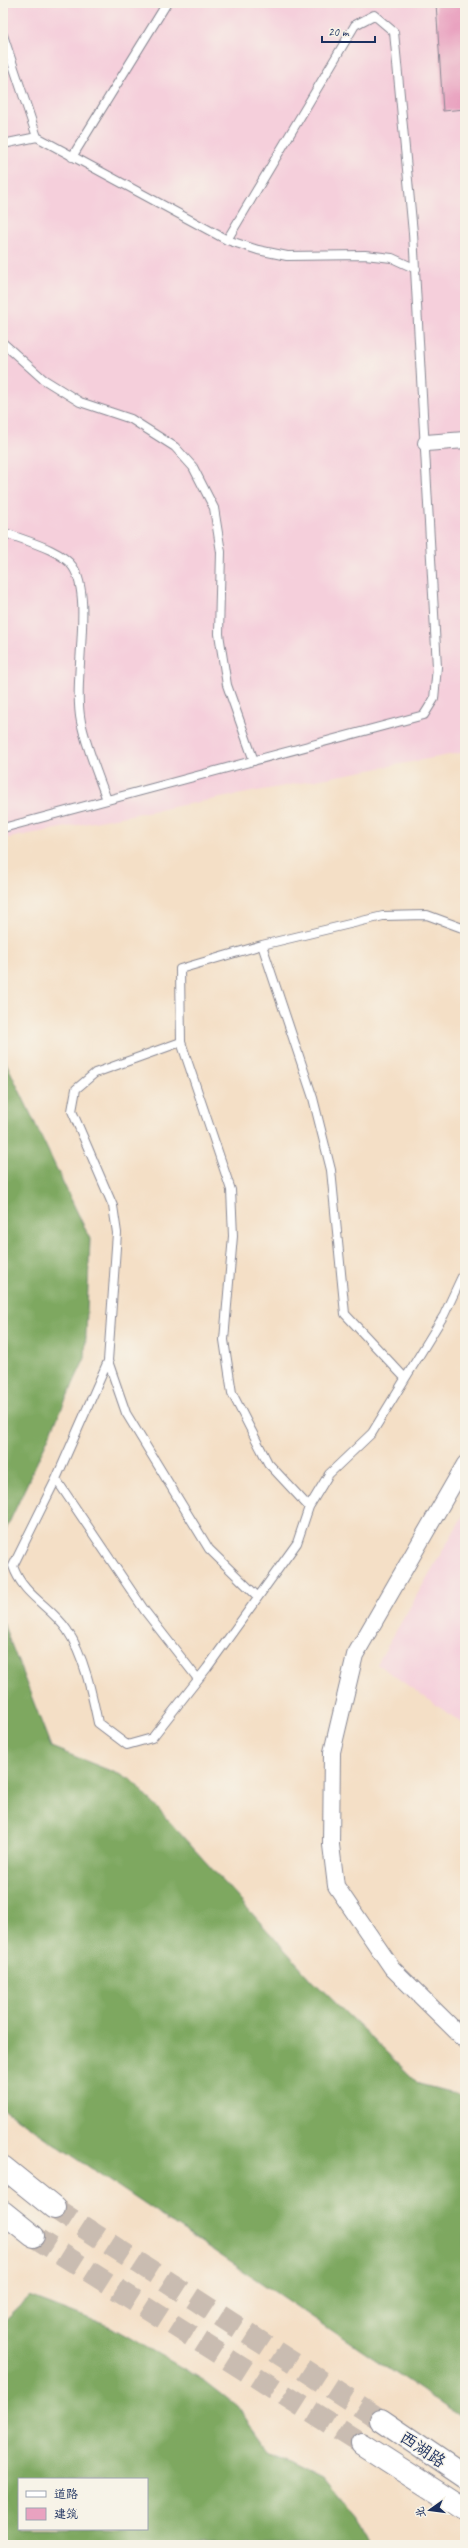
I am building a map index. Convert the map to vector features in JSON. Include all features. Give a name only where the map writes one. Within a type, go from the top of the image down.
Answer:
[{"type":"main road","points":[[3,2167],[54,2208]]},
{"type":"main road","points":[[3,2212],[33,2236]]},
{"type":"main road","name":"西湖路","points":[[381,2420],[465,2477]]},
{"type":"main road","name":"西湖路","points":[[362,2444],[465,2510]]},
{"type":"street","points":[[426,443],[465,440]]},
{"type":"street","points":[[465,1464],[356,1655],[332,1752],[331,1845],[336,1886],[392,1968],[465,2040]]},
{"type":"lane","points":[[72,157],[167,3]]},
{"type":"lane","points":[[3,828],[424,715],[434,700],[437,667],[416,269],[394,32],[374,15],[355,25],[227,240]]},
{"type":"lane","points":[[3,35],[37,137]]},
{"type":"lane","points":[[3,144],[37,137],[227,240],[258,250],[287,256],[365,255],[392,258],[416,269]]},
{"type":"lane","points":[[3,343],[43,379],[80,402],[131,418],[175,447],[194,467],[214,508],[221,552],[219,634],[227,685],[254,761]]},
{"type":"lane","points":[[3,532],[44,546],[72,566],[82,587],[78,686],[81,722],[107,800]]},
{"type":"lane","points":[[309,1507],[268,1463],[232,1393],[224,1340],[233,1236],[231,1190],[181,1042],[180,969],[262,945],[383,916],[427,915],[465,929]]},
{"type":"lane","points":[[262,945],[313,1098],[331,1170],[345,1314],[405,1378]]},
{"type":"lane","points":[[181,1042],[95,1072],[76,1089],[72,1111],[113,1206],[117,1233],[108,1361],[56,1479],[13,1566],[18,1580],[67,1630],[89,1680],[98,1723],[127,1744],[152,1738],[198,1679],[297,1544],[309,1507],[329,1474],[372,1433],[444,1315],[465,1270]]},
{"type":"lane","points":[[108,1361],[126,1413],[209,1549],[258,1597]]},
{"type":"lane","points":[[56,1479],[145,1611],[198,1679]]},
{"type":"shaded area","points":[[3,3],[465,3],[465,752],[3,839]]},
{"type":"shaded area","points":[[465,1512],[465,1725],[377,1664]]},
{"type":"green space","points":[[3,1056],[90,1239],[85,1358],[3,1536]]},
{"type":"green space","points":[[3,1623],[51,1747],[131,1779],[312,1980],[419,2084],[465,2096],[465,2420],[3,2109]]},
{"type":"green space","points":[[30,2296],[111,2327],[205,2381],[237,2406],[268,2450],[321,2476],[355,2517],[369,2545],[3,2545],[3,2322]]},
{"type":"building","points":[[436,3],[465,3],[465,109],[443,111]]},
{"type":"tunnel","points":[[54,2208],[381,2420]]},
{"type":"tunnel","points":[[33,2236],[362,2444]]}]
